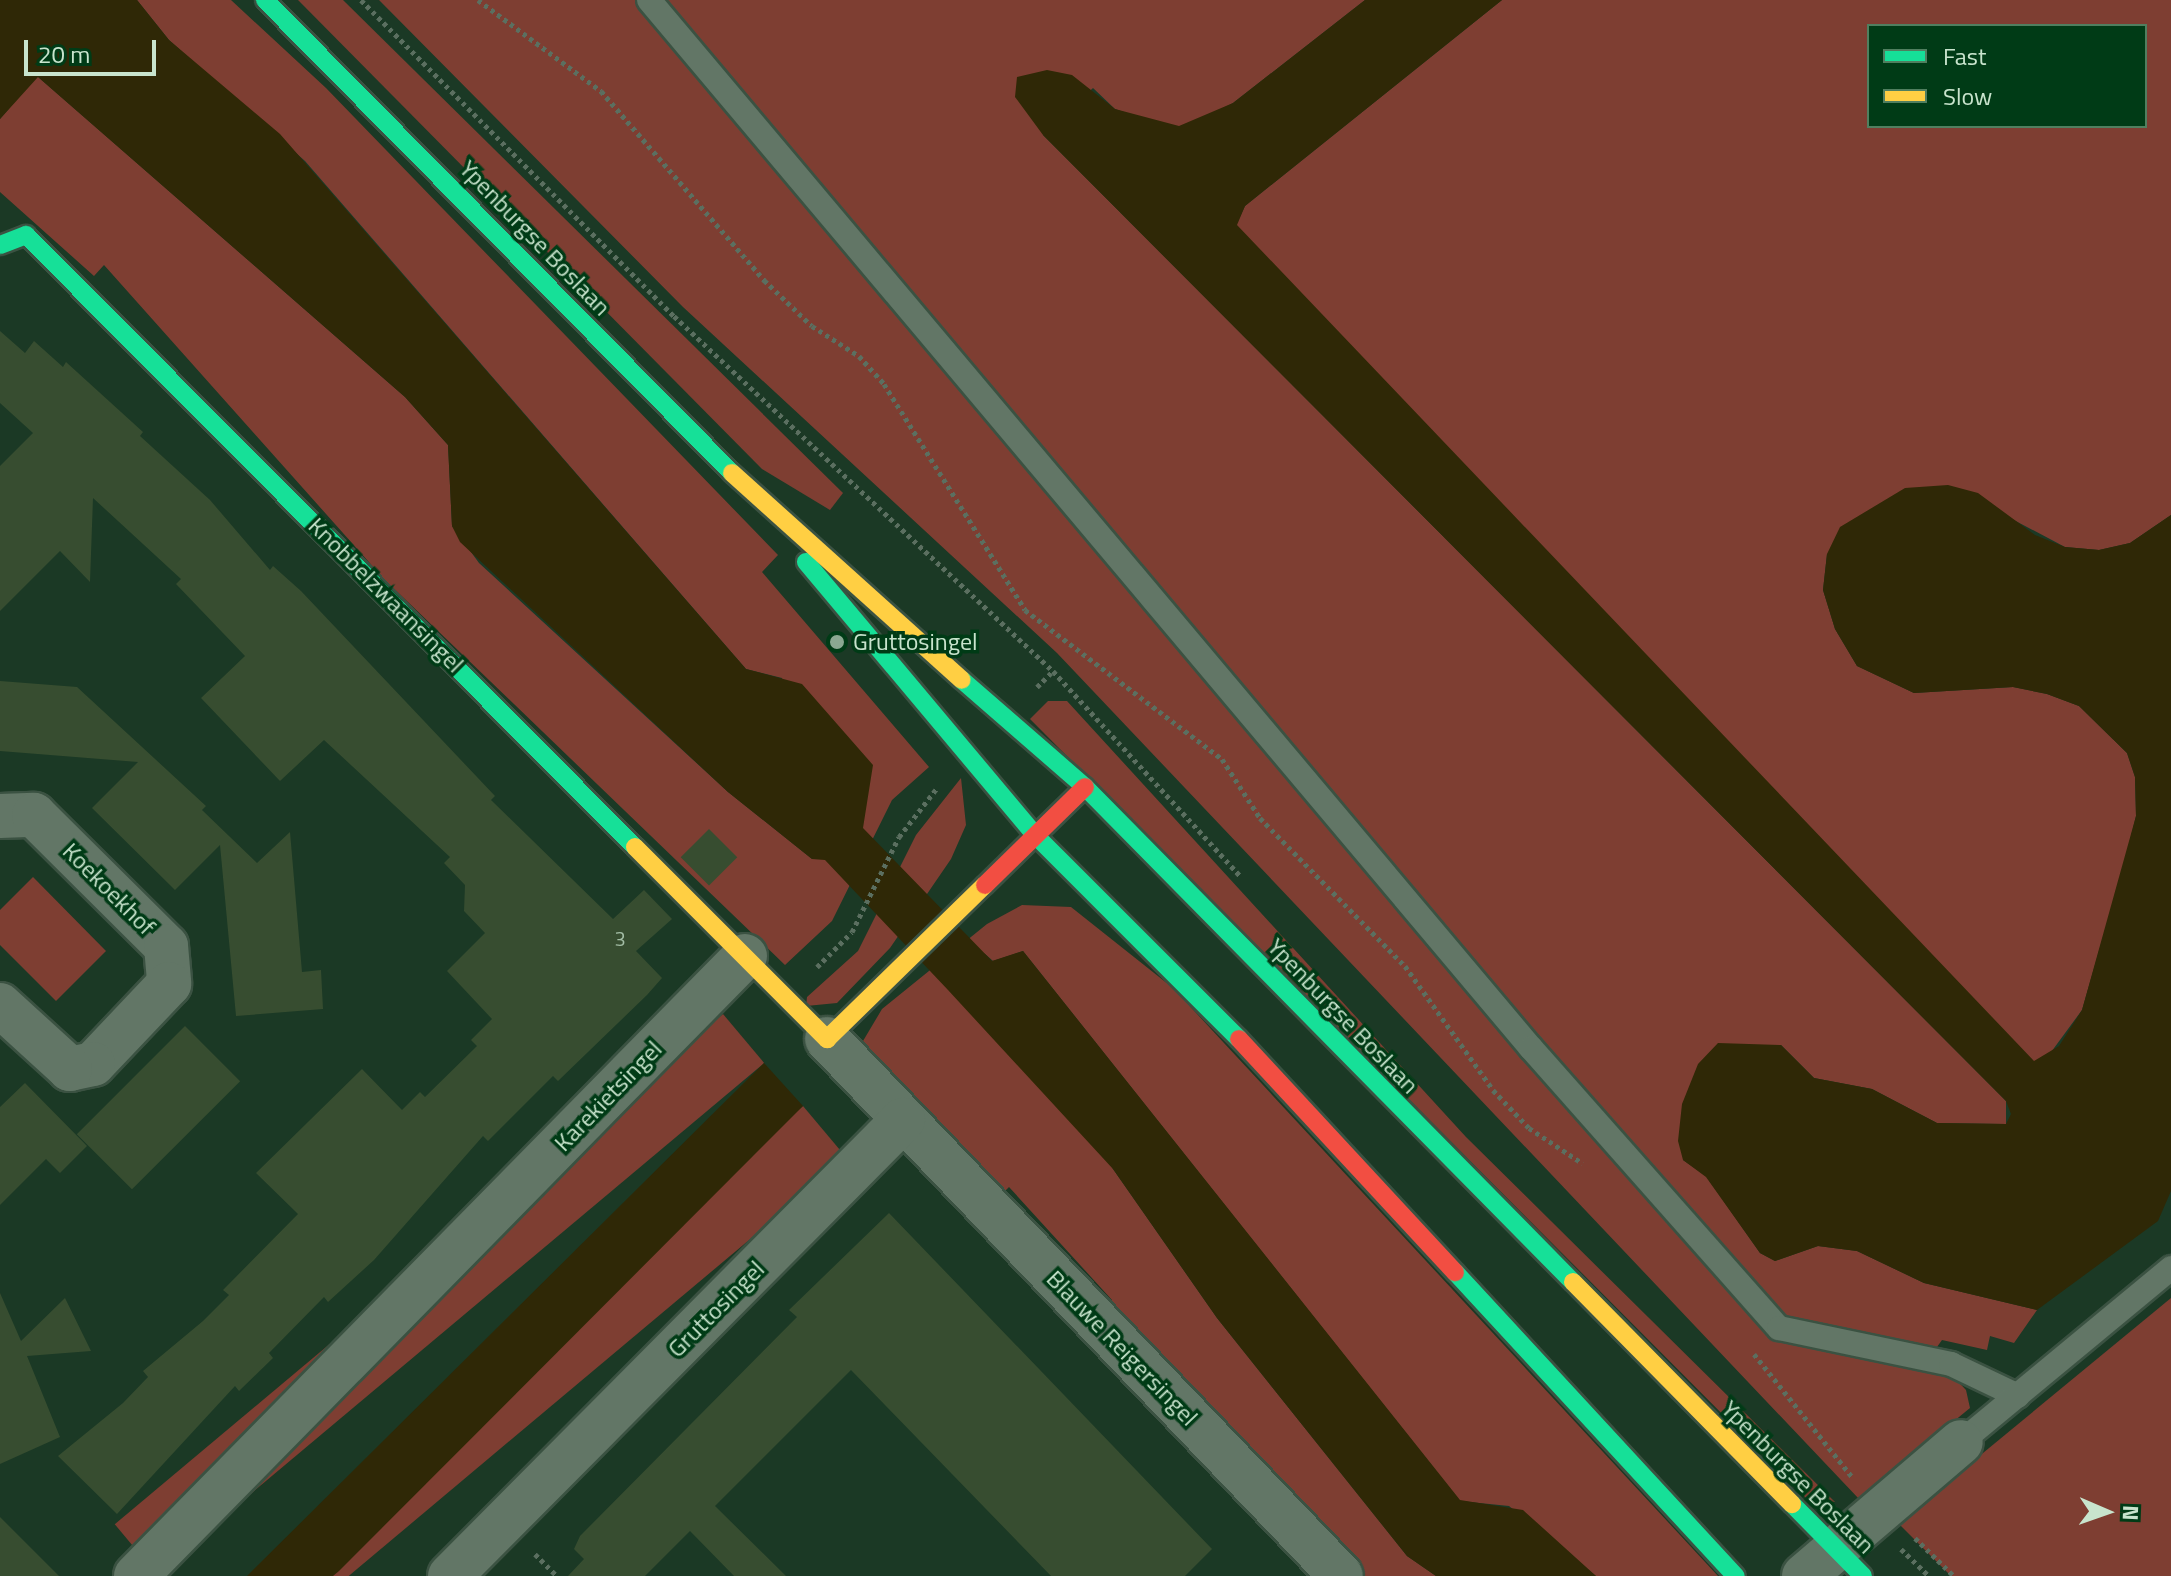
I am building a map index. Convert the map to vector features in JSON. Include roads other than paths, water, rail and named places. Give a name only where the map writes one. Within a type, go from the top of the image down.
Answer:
[{"type":"main road","name":"Ypenburgse Boslaan","points":[[265,0],[769,511],[1085,787],[1834,1567]]},
{"type":"main road","name":"Knobbelzwaansingel","points":[[8,237],[745,956]]},
{"type":"main road","name":"Ypenburgse Boslaan","points":[[769,511],[842,611],[1035,835],[1249,1049],[1736,1576]]},
{"type":"main road","points":[[745,956],[827,1039],[1085,787]]},
{"type":"street","name":"Koekoekhof","points":[[0,816],[34,815],[155,935],[166,946],[169,984],[93,1064],[70,1069],[3,1017]]},
{"type":"street","name":"Karekietsingel","points":[[136,1576],[745,956]]},
{"type":"street","points":[[827,1039],[903,1120]]},
{"type":"street","name":"Blauwe Reigersingel","points":[[903,1120],[1320,1569]]},
{"type":"street","name":"Gruttosingel","points":[[450,1576],[903,1120]]},
{"type":"street","points":[[1834,1567],[1961,1442]]},
{"type":"lane","points":[[649,0],[1531,1048],[1779,1328],[1951,1364],[2018,1396]]},
{"type":"lane","points":[[1961,1442],[2171,1268]]},
{"type":"place","name":"Gruttosingel","points":[[837,642]]}]
